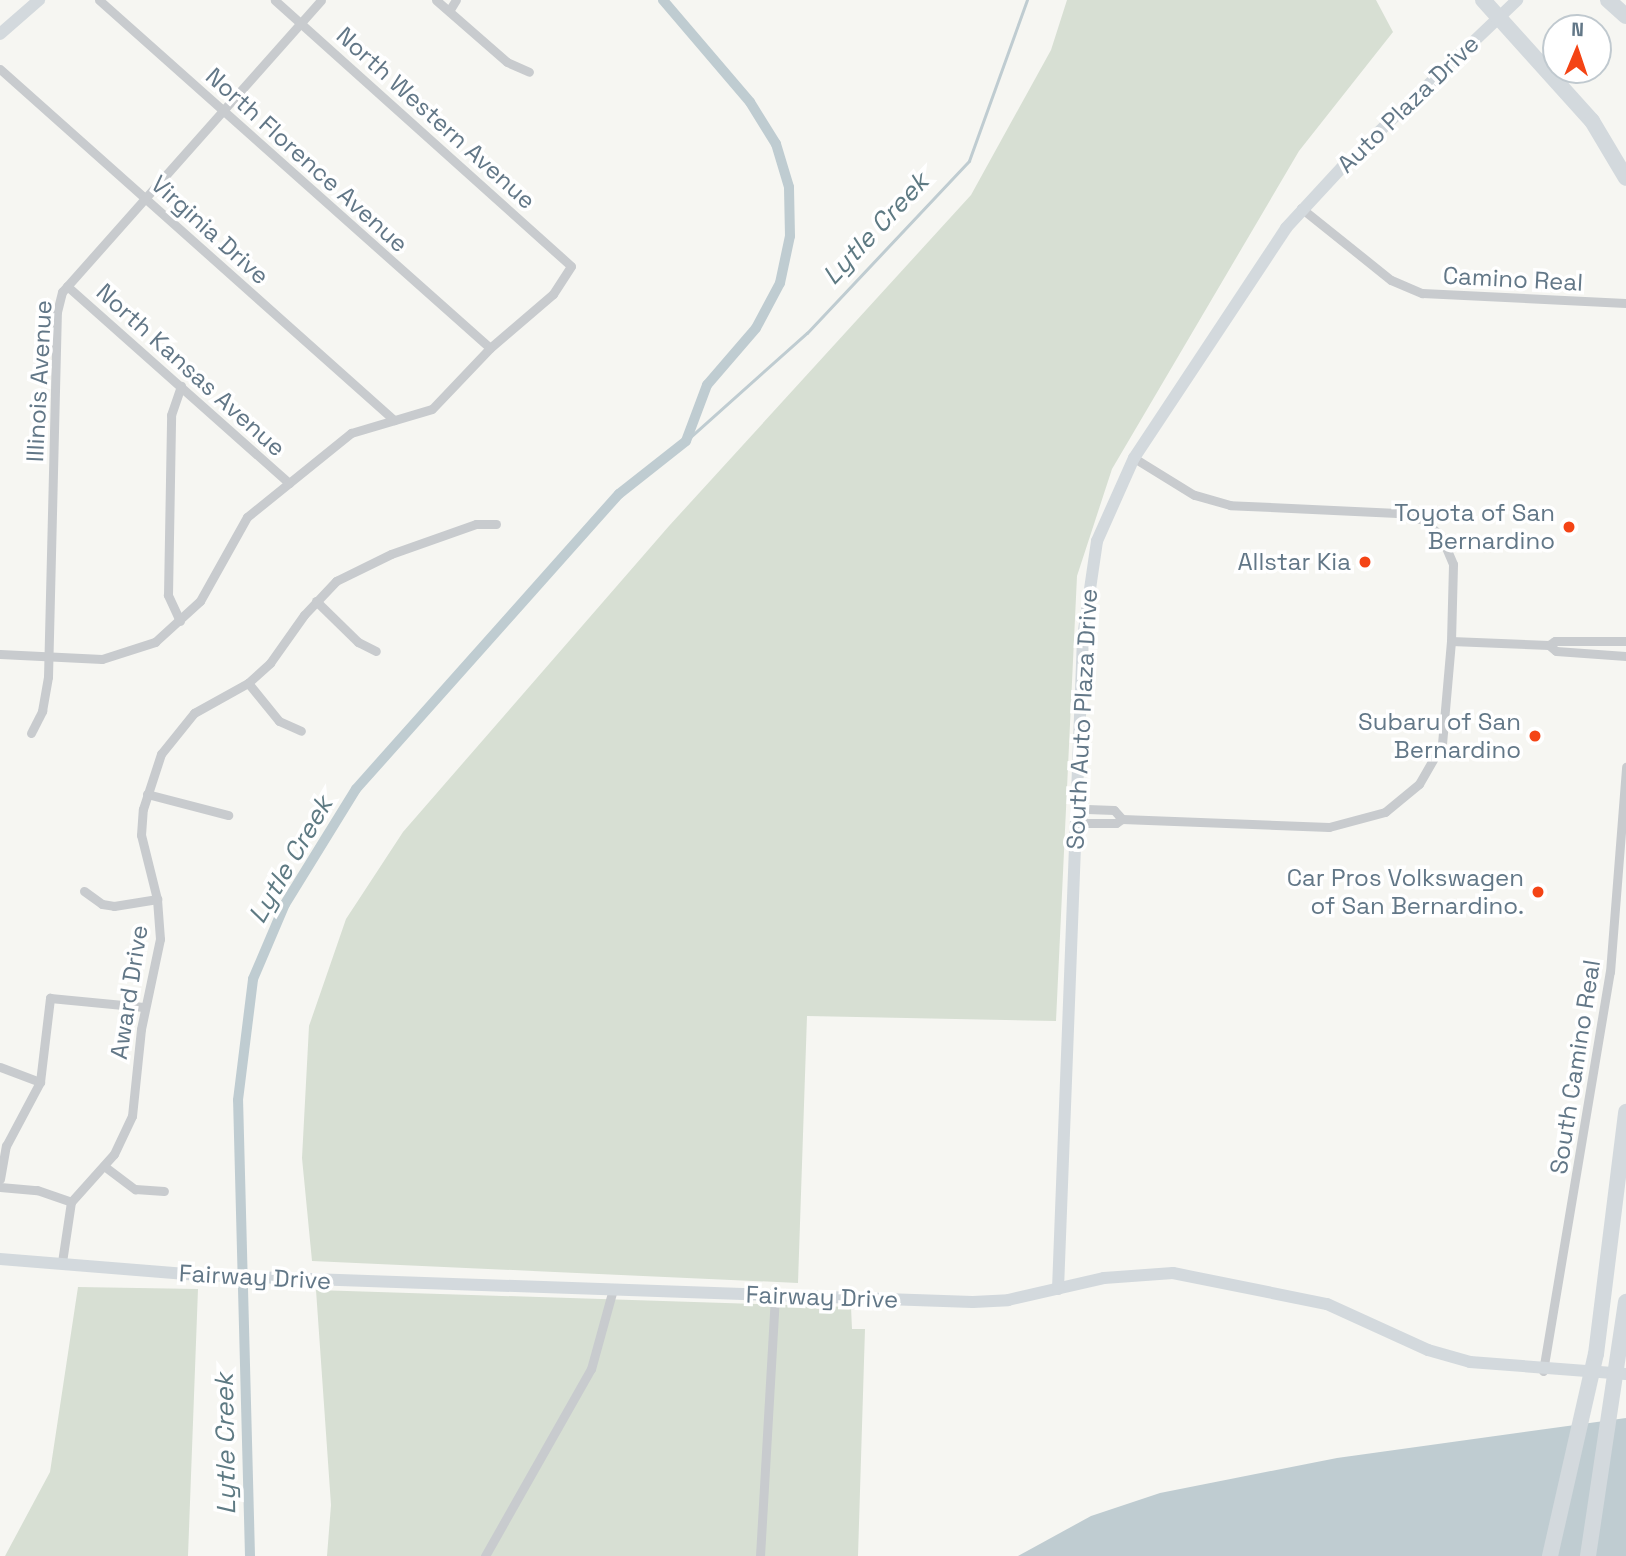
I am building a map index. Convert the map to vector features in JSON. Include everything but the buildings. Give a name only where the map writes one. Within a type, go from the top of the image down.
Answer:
[{"type":"highway","points":[[1483,0],[1592,121],[1626,178]]},
{"type":"highway","points":[[1608,0],[1626,16]]},
{"type":"highway","points":[[1624,0],[1626,7]]},
{"type":"highway","points":[[1550,1556],[1596,1354],[1626,1112]]},
{"type":"highway","points":[[1588,1556],[1626,1302]]},
{"type":"highway","points":[[1545,1556],[1564,1501]]},
{"type":"street","points":[[0,34],[39,0]]},
{"type":"street","name":"North Florence Avenue","points":[[99,0],[490,348]]},
{"type":"street","name":"North Western Avenue","points":[[275,0],[571,266],[553,294],[490,348]]},
{"type":"street","name":"Illinois Avenue","points":[[31,733],[46,698],[57,312],[67,286],[320,0]]},
{"type":"street","points":[[436,0],[507,62],[529,72]]},
{"type":"street","points":[[449,11],[456,0]]},
{"type":"street","name":"Auto Plaza Drive","points":[[1301,208],[1517,0]]},
{"type":"street","name":"Virginia Drive","points":[[0,69],[394,420]]},
{"type":"street","name":"Camino Real","points":[[1301,208],[1391,280],[1422,293],[1626,303]]},
{"type":"street","name":"South Auto Plaza Drive","points":[[1058,1289],[1086,594],[1097,541],[1134,458],[1301,208]]},
{"type":"street","name":"North Kansas Avenue","points":[[67,286],[289,483]]},
{"type":"street","points":[[0,654],[103,659],[124,656],[155,642],[180,621],[208,590],[239,525],[351,433],[432,409],[490,348]]},
{"type":"street","points":[[180,621],[168,595],[171,415],[181,386]]},
{"type":"street","points":[[1077,817],[1087,809],[1114,810],[1122,819],[1329,827],[1385,813],[1419,784],[1442,744],[1451,642],[1453,564],[1446,543],[1423,520],[1397,513],[1230,505],[1202,499],[1134,458]]},
{"type":"street","name":"Award Drive","points":[[71,1202],[104,1166],[132,1116],[144,1007],[160,939],[157,899],[141,835],[147,794],[161,754],[180,726],[194,713],[248,683],[278,652],[316,601],[336,581],[391,554],[476,524],[496,524]]},
{"type":"street","points":[[316,601],[358,642],[376,650]]},
{"type":"street","points":[[1451,642],[1549,645],[1555,641],[1626,642]]},
{"type":"street","points":[[1549,645],[1556,651],[1626,656]]},
{"type":"street","points":[[248,683],[279,721],[300,731]]},
{"type":"street","name":"South Camino Real","points":[[1544,1370],[1611,972],[1626,767]]},
{"type":"street","points":[[147,794],[228,815]]},
{"type":"street","points":[[84,891],[102,904],[114,906],[157,899]]},
{"type":"street","points":[[0,1179],[4,1153],[40,1082],[50,998],[144,1007]]},
{"type":"street","points":[[0,1067],[40,1082]]},
{"type":"street","points":[[104,1166],[135,1189],[164,1191]]},
{"type":"street","points":[[0,1187],[37,1191],[71,1202],[62,1262]]},
{"type":"street","name":"Fairway Drive","points":[[0,1259],[198,1275],[308,1280],[973,1302],[1137,1273],[1198,1276],[1328,1304],[1428,1350],[1469,1362],[1544,1370],[1626,1374]]},
{"type":"street","points":[[485,1556],[591,1369],[613,1289]]},
{"type":"street","points":[[761,1556],[775,1295]]},
{"type":"shaded area","points":[[1067,0],[1376,0],[1393,32],[1299,151],[1112,469],[1077,576],[1056,1021],[807,1016],[798,1283],[312,1261],[302,1158],[309,1026],[346,919],[403,832],[669,526],[971,195],[1051,50]]},
{"type":"shaded area","points":[[78,1287],[198,1289],[188,1556],[5,1556],[50,1472]]},
{"type":"shaded area","points":[[316,1290],[851,1307],[852,1329],[865,1329],[858,1556],[327,1556],[331,1505]]},
{"type":"shaded area","points":[[1626,1418],[1626,1556],[1018,1556],[1091,1516],[1160,1493],[1337,1458]]},
{"type":"waterway","name":"Lytle Creek","points":[[250,1556],[238,1100],[253,979],[285,904],[356,789],[619,494],[686,441],[707,385],[756,328],[780,283],[790,236],[789,187],[776,144],[750,102],[663,0]]},
{"type":"waterway","name":"Lytle Creek","points":[[686,441],[807,333],[969,161],[1027,0]]},
{"type":"place","name":"Toyota of San Bernardino","points":[[1569,527]]},
{"type":"place","name":"Allstar Kia","points":[[1365,562]]},
{"type":"place","name":"Subaru of San Bernardino","points":[[1535,736]]},
{"type":"place","name":"Car Pros Volkswagen of San Bernardino.","points":[[1538,892]]}]
